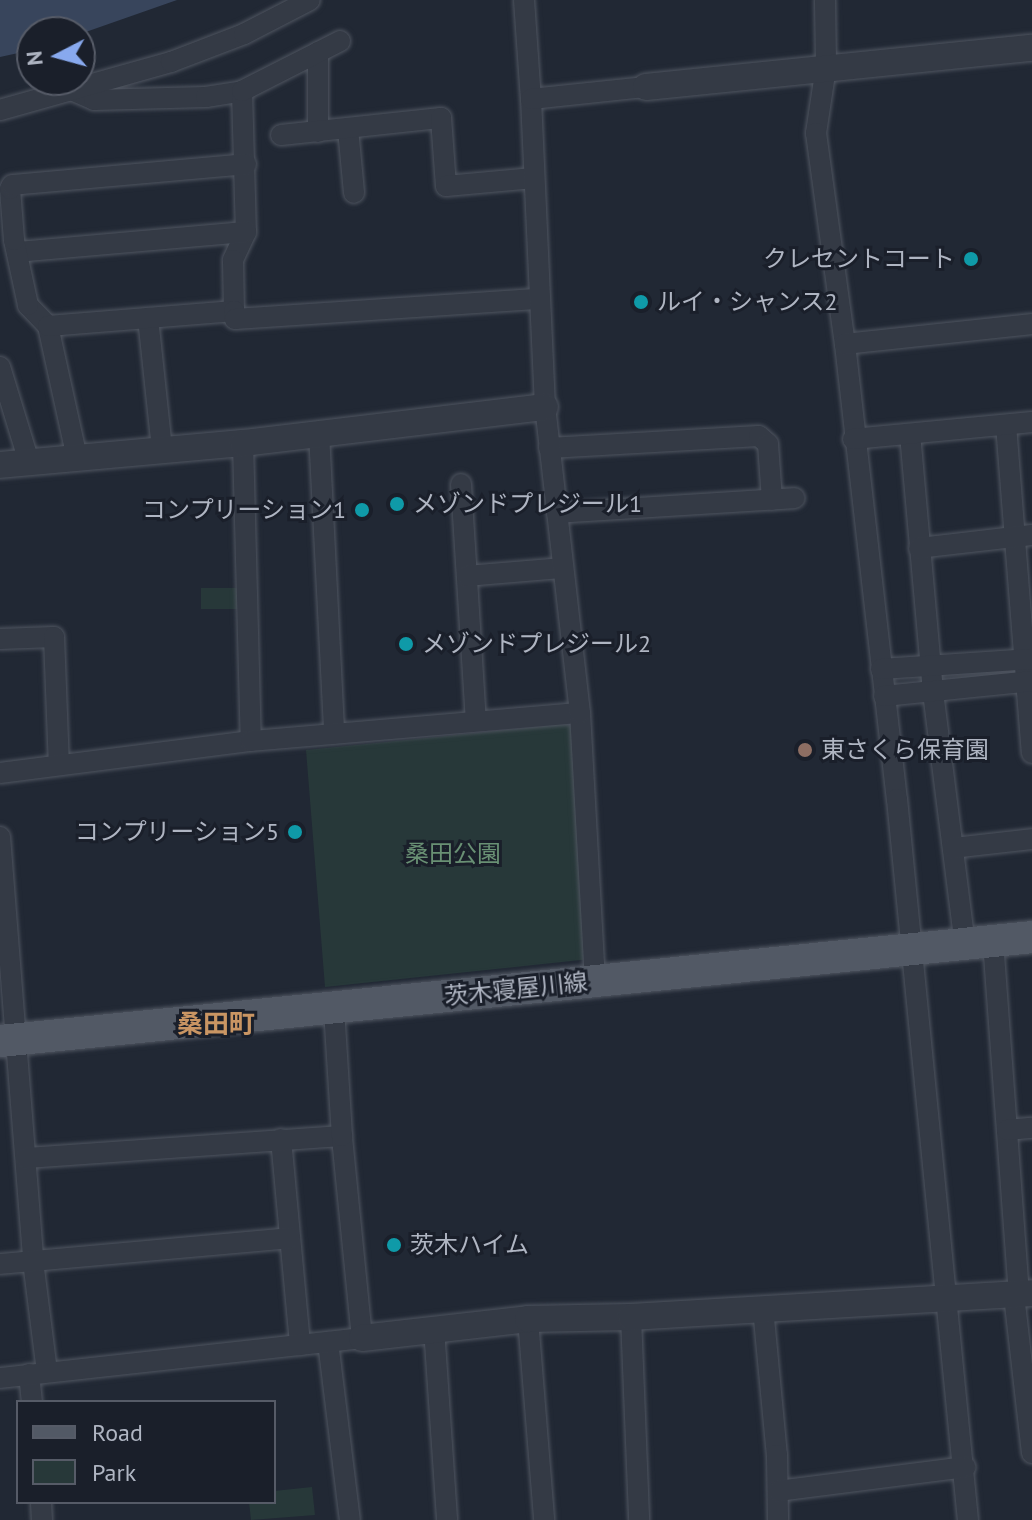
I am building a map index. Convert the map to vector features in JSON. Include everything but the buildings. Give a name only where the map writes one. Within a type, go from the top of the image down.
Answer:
[{"type":"main road","name":"茨木寝屋川線","points":[[8,1041],[1032,937]]},
{"type":"street","points":[[96,84],[171,62],[244,34],[310,0]]},
{"type":"street","points":[[524,0],[545,407],[580,713],[595,981]]},
{"type":"street","points":[[825,0],[826,67],[816,133],[845,344],[853,439],[884,696],[968,1520]]},
{"type":"street","points":[[85,96],[94,100],[206,97],[242,91],[340,41]]},
{"type":"street","points":[[531,99],[1032,48]]},
{"type":"street","points":[[318,52],[318,132]]},
{"type":"street","points":[[242,91],[246,232],[233,260],[235,319],[539,299]]},
{"type":"street","points":[[0,110],[55,96]]},
{"type":"street","points":[[281,135],[441,118],[446,186],[534,178]]},
{"type":"street","points":[[348,129],[354,193]]},
{"type":"street","points":[[77,458],[48,326],[28,305],[17,252],[12,185],[246,164]]},
{"type":"street","points":[[17,252],[246,232]]},
{"type":"street","points":[[48,326],[234,311]]},
{"type":"street","points":[[148,318],[162,450]]},
{"type":"street","points":[[845,344],[1032,324]]},
{"type":"street","points":[[0,367],[29,462]]},
{"type":"street","points":[[0,465],[243,443],[545,407]]},
{"type":"street","points":[[853,439],[1032,422]]},
{"type":"street","points":[[1006,425],[1024,536],[1032,753]]},
{"type":"street","points":[[319,433],[334,734]]},
{"type":"street","points":[[910,434],[933,692],[953,848],[979,943],[1007,1130],[1032,1453]]},
{"type":"street","points":[[549,448],[759,436],[768,444],[772,500]]},
{"type":"street","points":[[243,443],[251,741]]},
{"type":"street","points":[[461,484],[476,721]]},
{"type":"street","points":[[557,513],[795,498]]},
{"type":"street","points":[[919,548],[1024,536]]},
{"type":"street","points":[[467,576],[563,568]]},
{"type":"street","points":[[0,639],[54,637],[59,765]]},
{"type":"street","points":[[881,669],[1028,660]]},
{"type":"street","points":[[884,696],[1029,682]]},
{"type":"street","points":[[0,773],[251,741],[580,713]]},
{"type":"street","points":[[0,837],[8,1041],[26,1158],[33,1261],[38,1373],[32,1400]]},
{"type":"street","points":[[953,848],[1032,839]]},
{"type":"street","points":[[334,1008],[342,1136],[362,1338]]},
{"type":"street","points":[[1007,1130],[1032,1128]]},
{"type":"street","points":[[26,1158],[342,1136]]},
{"type":"street","points":[[281,1139],[300,1345]]},
{"type":"street","points":[[0,1264],[290,1238]]},
{"type":"street","points":[[0,1378],[528,1319],[631,1317],[1022,1294]]},
{"type":"street","points":[[763,1308],[778,1520]]},
{"type":"street","points":[[631,1317],[639,1520]]},
{"type":"street","points":[[528,1319],[544,1520]]},
{"type":"street","points":[[434,1328],[447,1520]]},
{"type":"street","points":[[328,1342],[350,1520]]},
{"type":"street","points":[[778,1491],[965,1467]]},
{"type":"green space","points":[[201,588],[238,588],[238,609],[201,609]]},
{"type":"green space","name":"桑田公園","points":[[565,724],[572,727],[590,959],[325,987],[306,750]]},
{"type":"green space","points":[[312,1487],[315,1515],[251,1520],[249,1504],[276,1504],[276,1491]]},
{"type":"water","points":[[0,0],[177,0],[96,28],[96,16],[16,16],[16,54],[0,57]]},
{"type":"place","name":"クレセントコート","points":[[971,259]]},
{"type":"place","name":"ルイ・シャンス2","points":[[641,302]]},
{"type":"place","name":"メゾンドプレジール1","points":[[397,504]]},
{"type":"place","name":"コンプリーション1","points":[[362,510]]},
{"type":"place","name":"メゾンドプレジール2","points":[[406,644]]},
{"type":"place","name":"東さくら保育園","points":[[805,750]]},
{"type":"place","name":"コンプリーション5","points":[[295,832]]},
{"type":"place","name":"茨木ハイム","points":[[394,1245]]},
{"type":"district","name":"桑田町","points":[[216,1024]]}]
